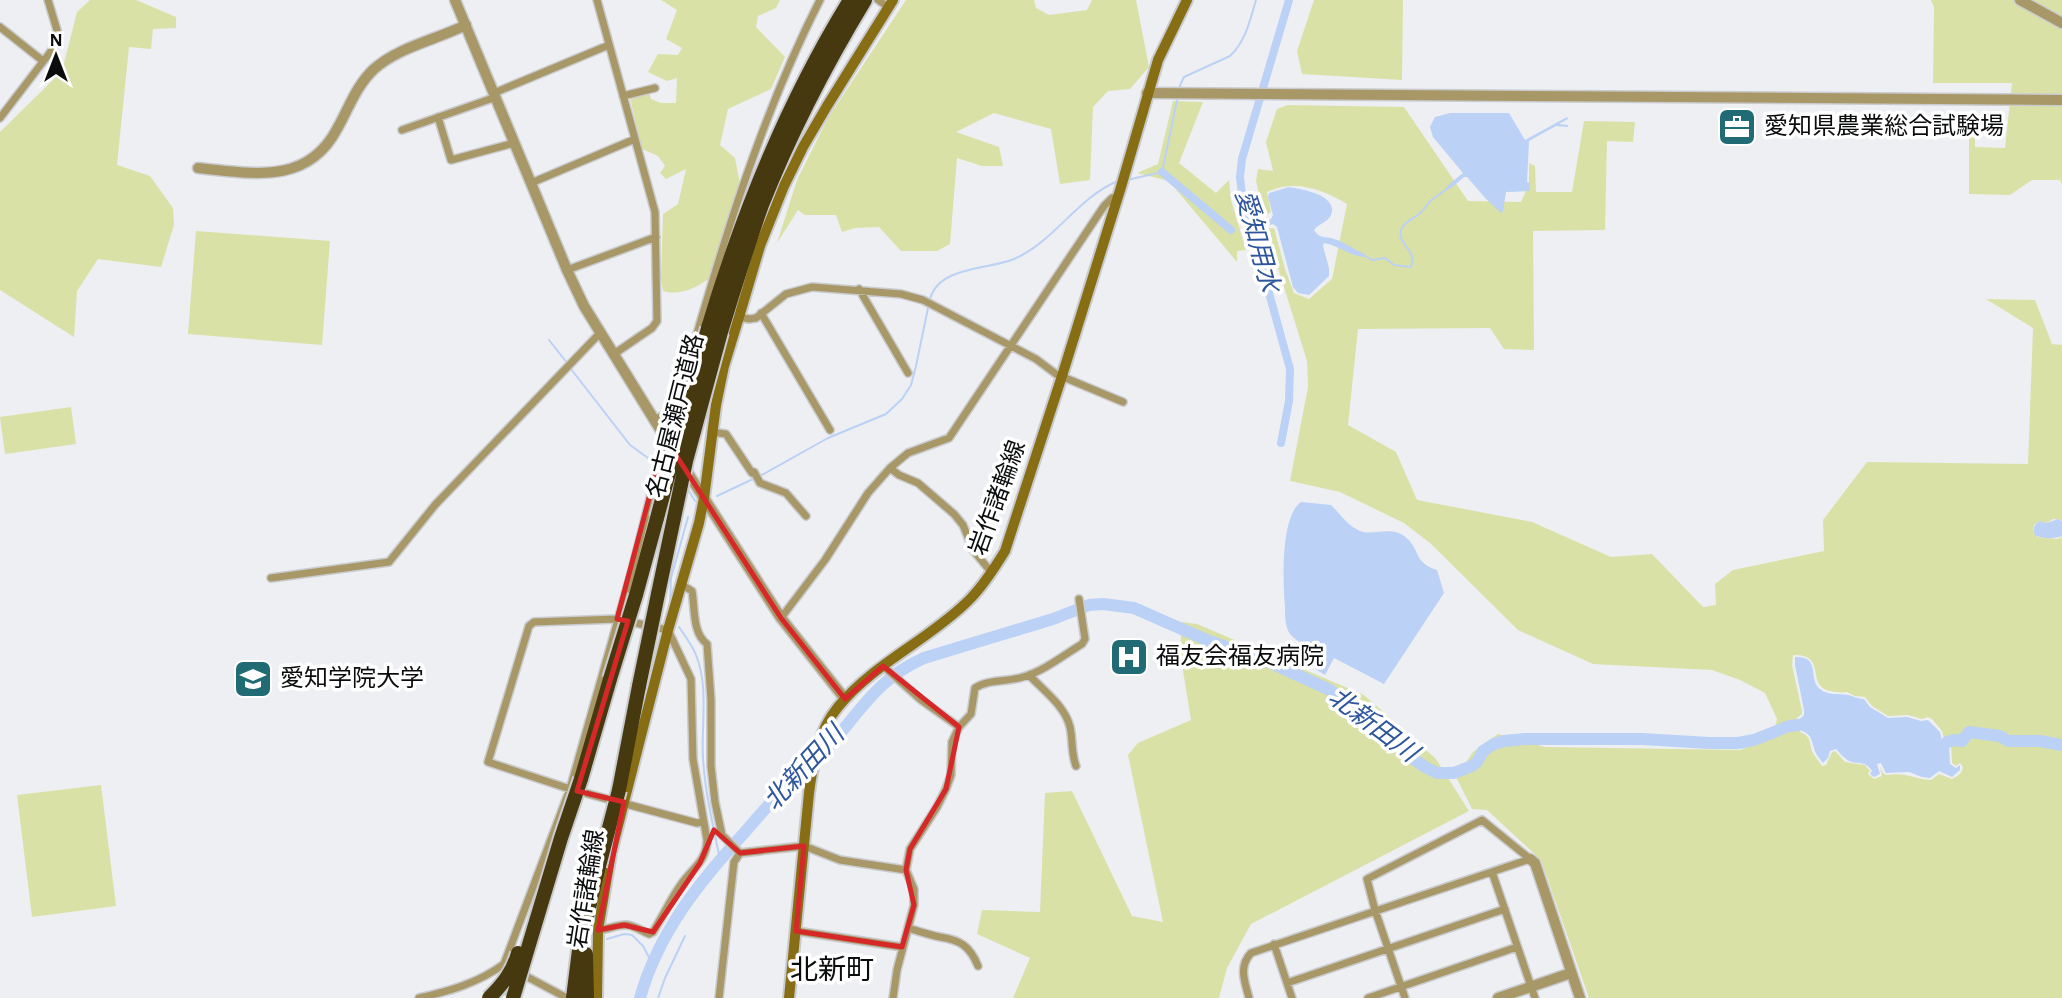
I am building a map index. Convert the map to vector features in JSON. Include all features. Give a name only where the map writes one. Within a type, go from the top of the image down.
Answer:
[{"type":"highway","name":"名古屋瀬戸道路","points":[[599,866],[622,796],[639,686],[733,250],[772,151],[814,62],[850,0]]},
{"type":"highway","name":"名古屋瀬戸道路","points":[[561,838],[581,779],[714,330],[783,156],[820,78],[865,0]]},
{"type":"highway","points":[[489,998],[515,965],[526,921],[561,838]]},
{"type":"highway","points":[[513,998],[561,838]]},
{"type":"highway","points":[[570,998],[599,866]]},
{"type":"highway","points":[[587,998],[587,942],[599,866]]},
{"type":"main road","name":"岩作諸輪線","points":[[789,998],[814,759],[836,709],[967,602],[992,573],[1012,535],[1125,173],[1147,93],[1158,60],[1187,0]]},
{"type":"main road","name":"岩作諸輪線","points":[[597,998],[598,930],[622,796],[692,550],[704,498],[724,366],[738,317],[778,199],[803,147],[886,3]]},
{"type":"street","points":[[0,118],[55,46],[57,30],[48,0]]},
{"type":"street","points":[[597,0],[655,212],[657,321],[652,328],[614,354]]},
{"type":"street","points":[[654,421],[676,407],[695,338],[760,135],[802,35],[820,0]]},
{"type":"street","points":[[2020,0],[2062,23]]},
{"type":"street","points":[[460,1],[466,25],[584,306],[664,438],[781,618],[845,699]]},
{"type":"street","points":[[198,168],[262,174],[285,172],[309,161],[323,150],[337,131],[353,95],[372,71],[393,54],[466,25]]},
{"type":"street","points":[[0,27],[43,61]]},
{"type":"street","points":[[402,130],[495,95],[609,45]]},
{"type":"street","points":[[623,96],[655,88]]},
{"type":"street","points":[[1147,93],[2062,100]]},
{"type":"street","points":[[438,117],[451,160],[514,143]]},
{"type":"street","points":[[531,183],[635,139]]},
{"type":"street","points":[[781,618],[825,560],[868,494],[890,468],[908,453],[949,438],[1104,206],[1119,192]]},
{"type":"street","points":[[567,270],[656,237]]},
{"type":"street","points":[[738,317],[753,319],[786,295],[802,288],[859,289],[901,295],[923,300],[1036,359],[1062,376],[1123,401]]},
{"type":"street","points":[[859,289],[908,373]]},
{"type":"street","points":[[761,313],[830,430]]},
{"type":"street","points":[[271,578],[389,562],[435,505],[600,332]]},
{"type":"street","points":[[712,432],[726,434],[752,473],[754,472],[764,485],[786,493],[806,516]]},
{"type":"street","points":[[419,998],[457,989],[489,975],[504,964],[570,789],[633,567],[664,438]]},
{"type":"street","points":[[890,468],[918,483],[954,514],[963,526],[974,551],[992,573]]},
{"type":"street","points":[[682,585],[692,591],[698,633],[706,644],[715,802],[722,835],[738,852]]},
{"type":"street","points":[[893,998],[902,947],[914,905],[914,889],[906,870],[910,849],[946,789],[951,775],[952,743],[959,727],[971,714],[975,688],[981,684],[1029,675],[1084,643],[1079,601]]},
{"type":"street","points":[[598,930],[624,925],[649,934],[653,932],[682,883],[704,856],[707,840],[693,760],[691,679],[668,630],[617,619],[534,622],[529,626],[488,762],[570,789],[622,796],[697,823],[703,822]]},
{"type":"street","points":[[886,669],[921,700],[959,727]]},
{"type":"street","points":[[1029,675],[1067,718],[1076,766]]},
{"type":"street","points":[[1405,998],[1367,879],[1482,820],[1535,863],[1580,998]]},
{"type":"street","points":[[738,852],[804,846],[840,860],[906,870]]},
{"type":"street","points":[[719,998],[734,862],[738,852]]},
{"type":"street","points":[[1249,998],[1242,974],[1246,958],[1251,953],[1530,859]]},
{"type":"street","points":[[1492,872],[1535,998]]},
{"type":"street","points":[[1287,983],[1505,909]]},
{"type":"street","points":[[908,928],[954,939],[966,948],[978,966]]},
{"type":"street","points":[[796,931],[902,947]]},
{"type":"street","points":[[1274,944],[1292,998]]},
{"type":"street","points":[[1368,998],[1517,947]]},
{"type":"street","points":[[504,964],[570,998]]},
{"type":"street","points":[[1499,998],[1571,973]]},
{"type":"highlighted area","points":[[665,438],[781,618],[845,699],[883,666],[959,727],[946,789],[910,849],[906,870],[914,905],[902,947],[796,931],[804,846],[740,853],[714,830],[700,863],[653,932],[624,925],[598,930],[624,802],[577,791],[628,621],[617,619]]},
{"type":"green space","points":[[90,0],[136,0],[176,17],[176,28],[153,29],[151,49],[129,47],[117,165],[150,176],[173,208],[174,225],[161,267],[98,259],[77,291],[74,337],[0,290],[0,132],[62,71],[77,12]]},
{"type":"green space","points":[[661,0],[780,0],[776,8],[758,16],[756,27],[785,57],[771,89],[728,109],[720,145],[735,158],[740,184],[711,277],[682,292],[663,291],[663,214],[678,204],[686,169],[666,179],[660,173],[665,166],[658,156],[642,149],[630,98],[637,88],[648,87],[651,99],[661,103],[676,103],[677,78],[667,81],[648,72],[658,54],[678,55],[682,48],[666,39],[677,10]]},
{"type":"green space","points":[[906,0],[1034,0],[1036,8],[1049,15],[1087,10],[1092,0],[1136,0],[1149,67],[1130,89],[1108,91],[1093,107],[1090,180],[1060,184],[1051,129],[994,113],[956,132],[999,147],[1003,166],[982,166],[957,158],[950,244],[937,251],[901,251],[879,227],[855,228],[842,232],[836,215],[805,215],[798,210],[777,243],[797,180],[828,118]]},
{"type":"green space","points":[[1314,0],[1403,0],[1402,80],[1302,74],[1297,51]]},
{"type":"green space","points":[[1931,0],[2062,0],[2062,184],[2060,180],[2032,180],[2010,195],[1969,194],[1969,124],[1975,124],[1975,147],[2005,148],[2012,83],[1933,83],[1934,7]]},
{"type":"green space","points":[[1173,101],[1203,102],[1179,163],[1216,193],[1229,180],[1231,200],[1246,250],[1237,251],[1237,262],[1169,181],[1137,173],[1158,164]]},
{"type":"green space","points":[[1288,105],[1404,107],[1468,201],[1521,202],[1529,184],[1529,163],[1535,166],[1536,192],[1572,192],[1584,121],[1635,122],[1633,142],[1607,141],[1605,230],[1533,231],[1534,350],[1504,349],[1490,328],[1358,329],[1348,425],[1396,452],[1417,500],[1532,522],[1611,557],[1652,554],[1703,607],[1716,605],[1715,584],[1733,570],[1824,551],[1823,520],[1867,462],[2028,464],[2033,328],[1986,299],[2035,300],[2052,344],[2062,345],[2062,520],[2053,519],[2047,523],[2040,521],[2034,525],[2033,530],[2037,537],[2062,537],[2062,998],[1589,998],[1541,860],[1487,810],[1472,809],[1456,777],[1473,752],[1498,734],[1545,747],[1741,750],[1773,735],[1777,719],[1765,693],[1712,670],[1593,664],[1518,630],[1430,543],[1404,523],[1340,492],[1290,481],[1308,387],[1307,361],[1266,229],[1274,228],[1294,293],[1309,299],[1332,279],[1347,204],[1318,190],[1288,186],[1267,192],[1271,212],[1264,216],[1256,181],[1258,169],[1273,171],[1266,142],[1277,109]],"holes":[[[1793,655],[1804,656],[1813,664],[1823,688],[1865,697],[1872,706],[1888,716],[1908,715],[1922,719],[1928,717],[1942,731],[1944,739],[1955,735],[1963,737],[1964,744],[1951,745],[1952,763],[1956,766],[1960,763],[1963,767],[1961,773],[1952,779],[1939,774],[1931,780],[1900,774],[1886,775],[1880,766],[1882,776],[1874,779],[1868,774],[1870,771],[1865,765],[1845,762],[1835,751],[1826,765],[1822,766],[1813,753],[1808,737],[1800,732],[1797,718],[1802,711],[1792,665]]]},
{"type":"green space","points":[[196,231],[330,241],[322,345],[188,334]]},
{"type":"green space","points":[[71,407],[76,444],[5,454],[0,417]]},
{"type":"green space","points":[[1182,622],[1197,624],[1364,695],[1436,759],[1469,811],[1251,924],[1227,968],[1219,998],[1013,998],[1030,958],[977,934],[982,910],[1040,912],[1045,793],[1072,791],[1132,916],[1163,922],[1128,755],[1138,743],[1191,720],[1180,652]]},
{"type":"green space","points":[[101,785],[116,906],[32,917],[17,795]]},
{"type":"water","points":[[1450,113],[1509,113],[1525,140],[1567,117],[1568,119],[1559,124],[1568,127],[1556,126],[1529,141],[1527,182],[1530,183],[1530,191],[1506,192],[1501,213],[1467,177],[1450,189],[1447,186],[1463,173],[1433,137],[1430,127],[1435,117]]},
{"type":"water","points":[[1289,187],[1317,194],[1330,202],[1331,215],[1314,230],[1318,235],[1338,240],[1365,254],[1364,257],[1359,256],[1324,243],[1329,276],[1309,295],[1298,293],[1293,287],[1277,227],[1273,224],[1261,228],[1260,222],[1271,219],[1273,215],[1269,193]]},
{"type":"water","points":[[1301,502],[1331,505],[1360,531],[1399,533],[1413,545],[1424,563],[1437,570],[1444,593],[1384,684],[1334,658],[1325,675],[1315,669],[1324,653],[1297,640],[1288,631],[1285,614],[1284,551],[1289,521]]},
{"type":"water","points":[[2058,519],[2062,521],[2062,536],[2048,538],[2035,535],[2034,527],[2040,521],[2047,523]]},
{"type":"water","points":[[1795,657],[1808,660],[1816,685],[1823,691],[1864,699],[1870,707],[1888,718],[1928,720],[1940,732],[1942,741],[1955,737],[1961,739],[1949,744],[1950,764],[1956,768],[1960,765],[1960,770],[1952,777],[1939,771],[1930,778],[1909,772],[1886,773],[1881,763],[1877,764],[1880,774],[1874,777],[1870,774],[1872,771],[1869,767],[1848,761],[1836,749],[1830,751],[1823,763],[1815,752],[1810,737],[1802,731],[1800,719],[1804,710]]},
{"type":"waterway","points":[[1178,90],[1184,77],[1230,56],[1247,30],[1256,0]]},
{"type":"waterway","name":"愛知用水","points":[[1281,443],[1289,401],[1290,369],[1242,195],[1240,177],[1242,159],[1289,0]]},
{"type":"waterway","points":[[1127,180],[1162,172],[1178,96]]},
{"type":"waterway","points":[[1162,172],[1231,230]]},
{"type":"waterway","points":[[930,299],[943,280],[966,271],[1003,263],[1028,251],[1042,242],[1090,198],[1118,181]]},
{"type":"waterway","points":[[1365,256],[1372,260],[1385,258],[1394,265],[1411,267],[1412,256],[1402,240],[1402,227],[1448,188]]},
{"type":"waterway","points":[[758,477],[828,438],[886,414],[902,399],[911,385],[928,308]]},
{"type":"waterway","points":[[549,340],[568,364]]},
{"type":"waterway","points":[[571,369],[630,445],[655,463]]},
{"type":"waterway","points":[[717,496],[753,479]]},
{"type":"waterway","points":[[686,486],[695,501]]},
{"type":"waterway","points":[[670,606],[671,578],[688,517]]},
{"type":"waterway","name":"北新田川","points":[[640,998],[669,930],[697,889],[770,804],[820,755],[878,689],[906,667],[924,658],[1053,619],[1089,605],[1134,608],[1209,641],[1271,663],[1330,690],[1363,714],[1385,739],[1437,773],[1454,773],[1472,766],[1483,751],[1504,741],[1642,739],[1738,743],[1754,740],[1789,726],[1816,723]]},
{"type":"waterway","points":[[679,627],[694,651],[700,667],[704,706],[704,771],[720,859]]},
{"type":"waterway","name":"北新田川","points":[[1947,742],[1962,741],[1969,732],[2000,736],[2008,741],[2040,741],[2062,745]]},
{"type":"waterway","points":[[607,939],[624,934],[632,935],[643,946],[652,963]]},
{"type":"waterway","points":[[658,998],[685,936]]},
{"type":"place","name":"愛知県農業総合試験場","points":[[1737,127]]},
{"type":"place","name":"福友会福友病院","points":[[1129,657]]},
{"type":"place","name":"愛知学院大学","points":[[253,679]]},
{"type":"district","name":"北新町","points":[[832,971]]}]
